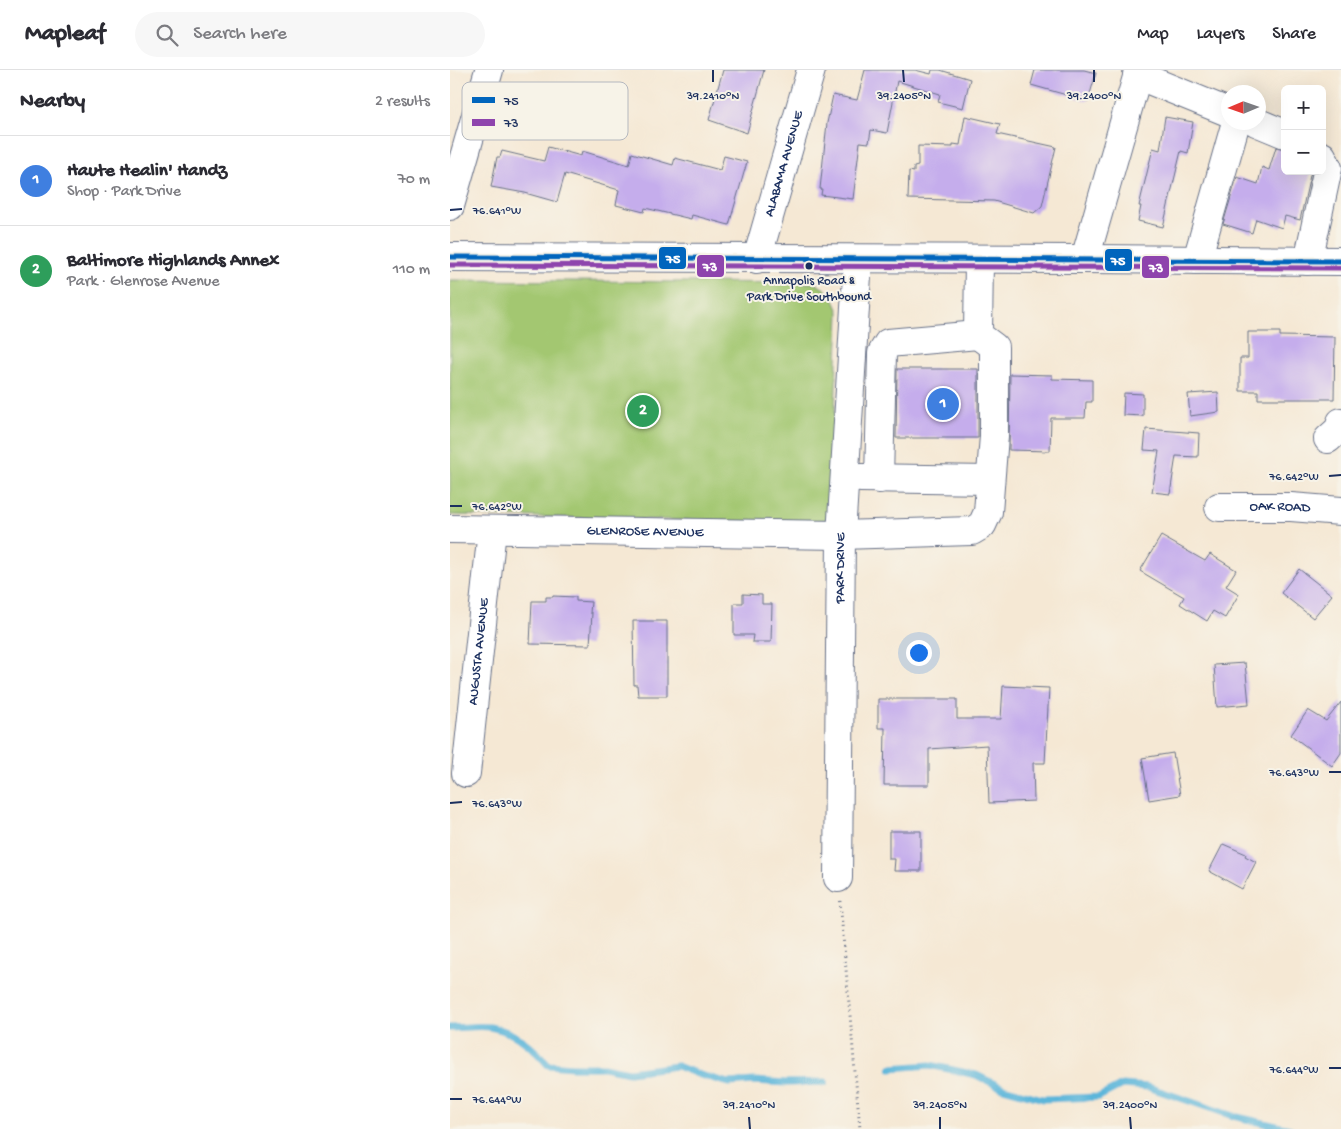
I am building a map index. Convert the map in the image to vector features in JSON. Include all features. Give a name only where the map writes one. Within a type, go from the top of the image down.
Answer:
[{"type":"street","name":"ALABAMA AVENUE","points":[[756,259],[811,70]]},
{"type":"street","points":[[1085,259],[1138,73],[1221,109]]},
{"type":"street","points":[[1266,126],[1281,132]]},
{"type":"street","points":[[1196,260],[1234,130]]},
{"type":"street","points":[[450,206],[469,140]]},
{"type":"street","points":[[1308,261],[1323,175]]},
{"type":"street","points":[[450,257],[1341,261]]},
{"type":"street","name":"PARK DRIVE","points":[[838,878],[841,535],[858,259]]},
{"type":"street","points":[[879,478],[882,353],[888,343],[978,335],[979,259]]},
{"type":"street","name":"GLENROSE AVENUE","points":[[450,529],[841,535],[972,531],[982,525],[988,512],[994,436],[994,347],[978,335]]},
{"type":"street","points":[[844,478],[990,480]]},
{"type":"street","name":"OAK ROAD","points":[[1219,507],[1291,507],[1341,511]]},
{"type":"street","name":"AUGUSTA AVENUE","points":[[466,773],[492,530]]},
{"type":"path","points":[[838,878],[860,1129]]},
{"type":"green space","points":[[450,280],[814,283],[823,288],[832,298],[839,312],[831,511],[827,519],[814,523],[450,515]]},
{"type":"building","points":[[723,70],[764,70],[747,133],[709,120]]},
{"type":"building","points":[[865,70],[915,70],[931,74],[932,70],[940,70],[970,79],[963,108],[938,102],[940,94],[897,81],[887,133],[871,130],[869,143],[860,142],[853,199],[821,195],[827,123],[833,95],[857,100]]},
{"type":"building","points":[[1035,70],[1084,70],[1096,73],[1088,101],[1031,85]]},
{"type":"building","points":[[965,116],[1000,124],[997,134],[1056,147],[1042,206],[1034,213],[994,201],[908,199],[909,171],[914,172],[914,167],[918,166],[918,146],[953,147],[953,144],[960,145]]},
{"type":"building","points":[[1165,117],[1193,122],[1188,153],[1181,151],[1163,227],[1138,221],[1141,206],[1139,206],[1153,148],[1160,150]]},
{"type":"building","points":[[548,147],[581,156],[582,151],[629,165],[632,153],[673,165],[675,158],[720,170],[724,156],[747,162],[729,225],[692,215],[691,219],[645,208],[644,212],[616,205],[619,190],[565,174],[557,202],[525,193],[491,187],[497,157],[500,157],[502,151],[544,161]]},
{"type":"building","points":[[1276,147],[1281,148],[1281,175],[1310,175],[1300,220],[1285,216],[1282,228],[1256,219],[1252,233],[1223,224],[1237,177],[1258,184],[1262,167],[1269,170]]},
{"type":"building","points":[[1248,332],[1280,332],[1280,336],[1335,337],[1334,399],[1258,399],[1258,391],[1240,391],[1240,358],[1248,358]]},
{"type":"building","points":[[897,369],[978,369],[978,438],[896,438]]},
{"type":"building","points":[[1010,374],[1052,375],[1052,379],[1092,380],[1092,402],[1086,402],[1085,418],[1051,418],[1050,451],[1009,450]]},
{"type":"building","points":[[1218,392],[1219,412],[1190,416],[1188,394]]},
{"type":"building","points":[[1124,393],[1143,394],[1143,416],[1123,415]]},
{"type":"building","points":[[1146,429],[1199,433],[1198,457],[1176,456],[1170,494],[1152,492],[1159,451],[1144,450]]},
{"type":"building","points":[[1161,536],[1205,561],[1210,554],[1236,570],[1226,586],[1239,594],[1225,618],[1213,611],[1207,621],[1180,604],[1184,597],[1140,571]]},
{"type":"building","points":[[1299,569],[1332,595],[1313,618],[1281,593]]},
{"type":"building","points":[[743,594],[762,595],[762,604],[772,604],[771,642],[752,642],[753,635],[734,635],[734,603],[743,603]]},
{"type":"building","points":[[546,597],[576,597],[576,601],[591,602],[590,645],[530,644],[532,601],[546,601]]},
{"type":"building","points":[[633,621],[667,621],[667,696],[638,696],[637,685],[634,685]]},
{"type":"building","points":[[1245,663],[1249,704],[1217,707],[1214,665]]},
{"type":"building","points":[[1003,686],[1049,688],[1045,763],[1033,763],[1034,801],[989,803],[987,745],[929,749],[929,785],[884,785],[885,728],[878,728],[878,699],[957,699],[957,719],[1001,719]]},
{"type":"building","points":[[1341,702],[1341,753],[1332,766],[1291,735],[1308,710],[1326,721]]},
{"type":"building","points":[[1173,753],[1180,795],[1149,800],[1142,758]]},
{"type":"building","points":[[889,831],[921,831],[921,871],[894,871],[895,859],[889,859]]},
{"type":"building","points":[[1223,844],[1246,854],[1245,856],[1256,862],[1242,889],[1209,871]]},
{"type":"waterway","points":[[450,1028],[485,1026],[508,1032],[522,1040],[548,1065],[604,1067],[629,1072],[677,1066],[729,1083],[754,1081],[786,1083],[825,1082]]},
{"type":"waterway","points":[[891,1068],[930,1065],[976,1075],[1003,1088],[1043,1099],[1099,1097],[1122,1085],[1148,1087],[1233,1116],[1290,1129]]},
{"type":"transit line","name":"75","points":[[450,257],[1341,261]]},
{"type":"transit line","name":"73","points":[[450,265],[1341,268]]},
{"type":"place","name":"Annapolis Road & Park Drive Southbound","points":[[809,266]]},
{"type":"place","name":"Haute Healin' Handz","points":[[943,404]]},
{"type":"place","name":"Baltimore Highlands Annex","points":[[643,411]]}]
